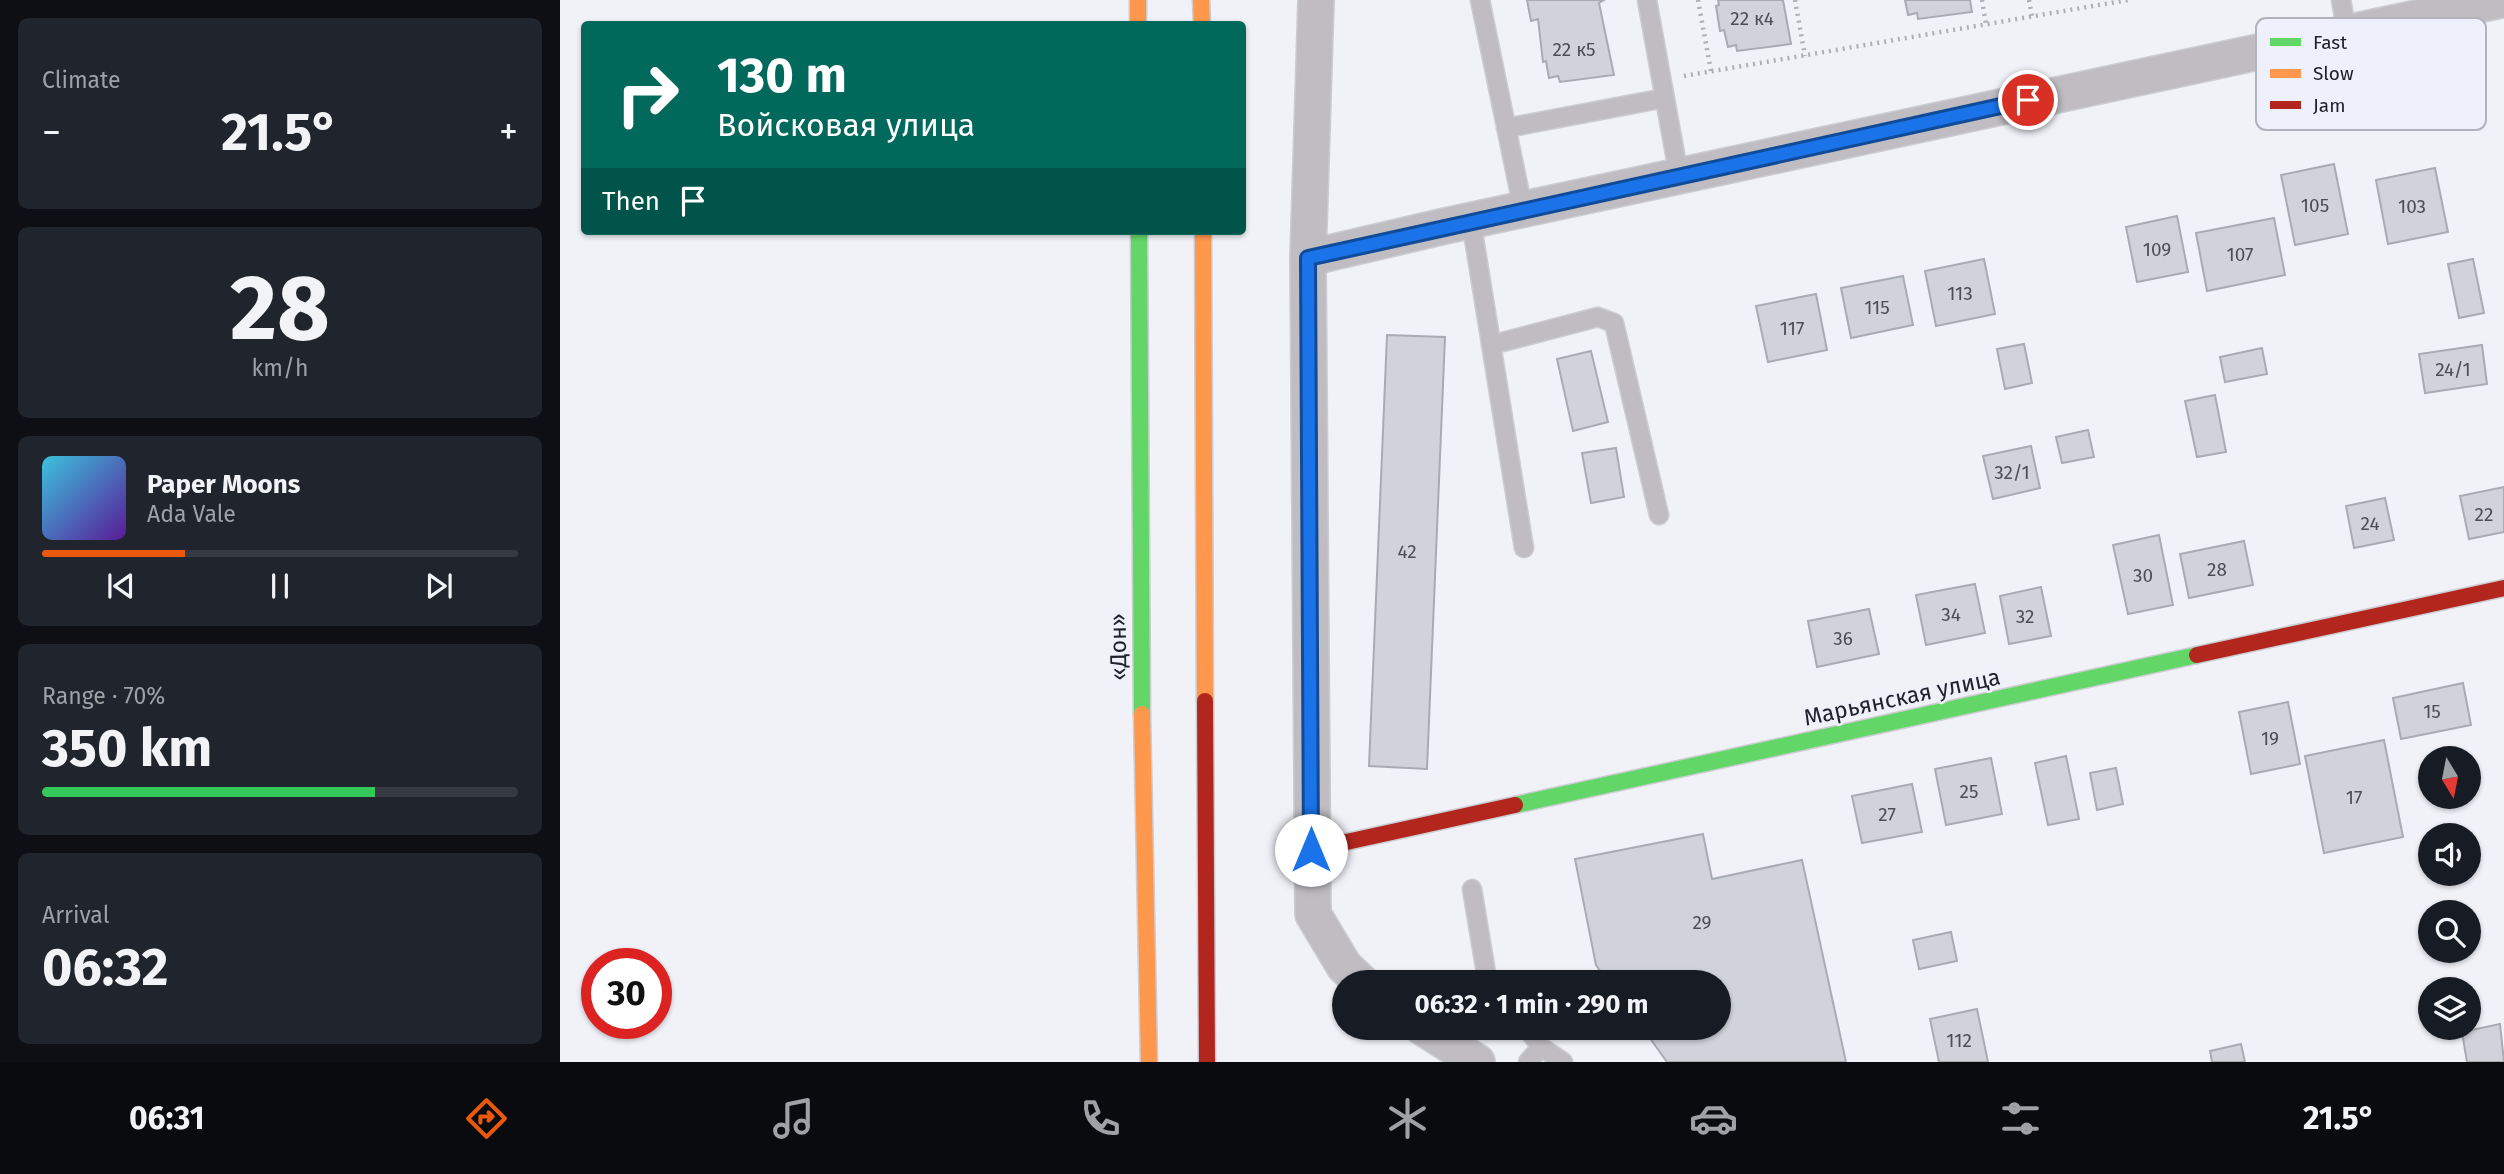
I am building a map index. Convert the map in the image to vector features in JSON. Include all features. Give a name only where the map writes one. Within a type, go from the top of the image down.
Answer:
[{"type":"main road","points":[[1138,0],[1138,21]]},
{"type":"main road","points":[[1201,0],[1202,21]]},
{"type":"main road","name":"«Дон»","points":[[1139,235],[1140,652],[1149,1062]]},
{"type":"main road","points":[[1203,235],[1207,1062]]},
{"type":"main road","name":"Марьянская улица","points":[[1311,850],[2504,588]]},
{"type":"street","points":[[1316,0],[1308,258],[1313,914],[1348,970]]},
{"type":"street","points":[[2344,17],[2501,0]]},
{"type":"street","points":[[1308,258],[1679,176],[2256,38]]},
{"type":"street","points":[[1442,1040],[1477,1062]]},
{"type":"lane","points":[[1480,0],[1523,209]]},
{"type":"lane","points":[[1647,0],[1679,176]]},
{"type":"lane","points":[[1506,128],[1664,89]]},
{"type":"lane","points":[[1471,220],[1524,548]]},
{"type":"lane","points":[[1491,345],[1598,317],[1614,323],[1659,515]]},
{"type":"lane","points":[[1472,889],[1486,970]]},
{"type":"lane","points":[[1536,1040],[1541,1047],[1563,1062]]},
{"type":"lane","points":[[1528,1062],[1541,1047]]},
{"type":"path","points":[[1698,0],[1711,72]]},
{"type":"path","points":[[1794,0],[1805,56]]},
{"type":"path","points":[[1982,0],[1986,24]]},
{"type":"path","points":[[2029,0],[2032,16]]},
{"type":"path","points":[[1664,89],[1711,72],[2129,0]]},
{"type":"building","points":[[1527,0],[1604,0],[1599,3],[1614,75],[1560,82],[1558,76],[1549,78],[1546,61],[1543,62],[1538,19],[1531,21]]},
{"type":"building","points":[[1718,0],[1783,0],[1791,44],[1737,51],[1736,45],[1728,47],[1724,30],[1720,31],[1716,6],[1719,5]]},
{"type":"building","points":[[1905,0],[1970,0],[1972,12],[1918,19],[1917,13],[1908,15]]},
{"type":"building","points":[[2334,164],[2348,234],[2295,245],[2281,175]]},
{"type":"building","points":[[2435,168],[2448,232],[2388,244],[2376,180]]},
{"type":"building","points":[[2177,216],[2188,272],[2137,282],[2126,227]]},
{"type":"building","points":[[2274,218],[2285,275],[2207,291],[2196,233]]},
{"type":"building","points":[[1984,259],[1995,314],[1936,326],[1925,271]]},
{"type":"building","points":[[2473,259],[2484,313],[2459,318],[2448,264]]},
{"type":"building","points":[[1903,276],[1913,325],[1851,338],[1841,288]]},
{"type":"building","points":[[1816,294],[1827,350],[1768,362],[1756,306]]},
{"type":"building","points":[[1387,335],[1445,337],[1427,769],[1369,766]]},
{"type":"building","points":[[2024,344],[2032,383],[2005,389],[1997,349]]},
{"type":"building","points":[[2482,345],[2487,384],[2425,393],[2419,354]]},
{"type":"building","points":[[2262,348],[2267,374],[2225,382],[2220,357]]},
{"type":"building","points":[[1591,351],[1608,422],[1573,431],[1557,359]]},
{"type":"building","points":[[2215,395],[2226,452],[2197,457],[2185,401]]},
{"type":"building","points":[[2088,430],[2094,457],[2062,463],[2056,437]]},
{"type":"building","points":[[2031,446],[2040,488],[1993,499],[1983,456]]},
{"type":"building","points":[[1616,448],[1624,497],[1591,503],[1582,453]]},
{"type":"building","points":[[2504,487],[2504,532],[2469,539],[2460,496]]},
{"type":"building","points":[[2385,498],[2394,540],[2354,548],[2346,506]]},
{"type":"building","points":[[2159,535],[2173,605],[2128,614],[2113,545]]},
{"type":"building","points":[[2244,541],[2253,585],[2189,598],[2180,554]]},
{"type":"building","points":[[1975,584],[1985,633],[1926,645],[1916,595]]},
{"type":"building","points":[[2041,587],[2051,636],[2009,644],[2000,596]]},
{"type":"building","points":[[1869,609],[1879,654],[1817,667],[1808,621]]},
{"type":"building","points":[[2463,683],[2471,725],[2401,739],[2393,698]]},
{"type":"building","points":[[2288,702],[2300,764],[2251,774],[2239,712]]},
{"type":"building","points":[[2384,740],[2403,837],[2324,853],[2305,756]]},
{"type":"building","points":[[2066,756],[2079,819],[2048,825],[2035,763]]},
{"type":"building","points":[[1991,758],[2002,814],[1946,825],[1935,769]]},
{"type":"building","points":[[2116,768],[2123,804],[2097,810],[2090,773]]},
{"type":"building","points":[[1912,784],[1922,832],[1862,843],[1852,796]]},
{"type":"building","points":[[1703,834],[1712,879],[1802,860],[1846,1062],[1667,1062],[1651,1040],[1731,1040],[1731,970],[1600,970],[1596,965],[1575,859]]},
{"type":"building","points":[[1951,932],[1957,961],[1919,969],[1913,940]]},
{"type":"building","points":[[1977,1009],[1988,1062],[1939,1062],[1930,1019]]},
{"type":"building","points":[[2500,1024],[2504,1062],[2467,1062],[2463,1040],[2481,1040],[2481,1028]]},
{"type":"building","points":[[2241,1044],[2245,1062],[2212,1062],[2210,1051]]},
{"type":"traffic: fast","points":[[1139,235],[1142,714]]},
{"type":"traffic: fast","points":[[1515,805],[2197,655]]},
{"type":"traffic: slow","points":[[1138,0],[1138,21]]},
{"type":"traffic: slow","points":[[1201,0],[1202,21]]},
{"type":"traffic: slow","points":[[1203,235],[1205,701]]},
{"type":"traffic: slow","points":[[1142,714],[1149,1062]]},
{"type":"traffic: jam","points":[[2197,655],[2504,588]]},
{"type":"traffic: jam","points":[[1205,701],[1207,1062]]},
{"type":"traffic: jam","points":[[1310,850],[1515,805]]},
{"type":"route","points":[[1311,850],[1308,258],[2028,100]]}]
